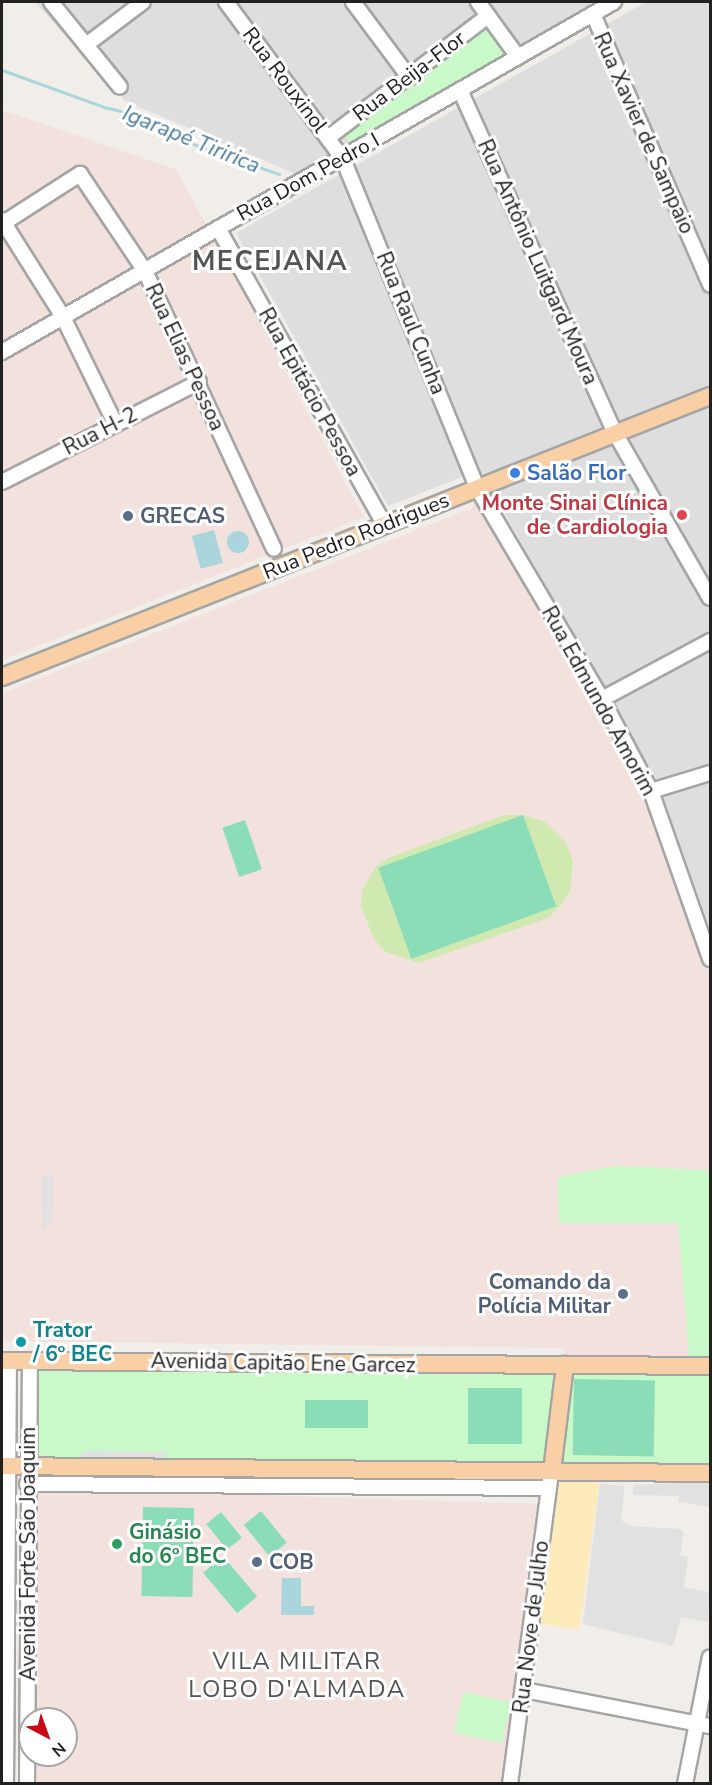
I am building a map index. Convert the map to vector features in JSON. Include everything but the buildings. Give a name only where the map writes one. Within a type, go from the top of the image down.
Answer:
[{"type":"main road","name":"Rua Pedro Rodrigues","points":[[2,677],[711,396]]},
{"type":"main road","name":"Avenida Capitão Ene Garcez","points":[[5,1361],[711,1366]]},
{"type":"main road","points":[[550,1479],[565,1365]]},
{"type":"main road","points":[[5,1466],[27,1476],[550,1479],[711,1473]]},
{"type":"street","points":[[51,2],[120,87]]},
{"type":"street","points":[[86,45],[143,2]]},
{"type":"street","name":"Rua Rouxinol","points":[[226,2],[329,137],[343,159]]},
{"type":"street","points":[[353,2],[409,77]]},
{"type":"street","points":[[478,2],[518,57]]},
{"type":"street","name":"Rua Dom Pedro I","points":[[2,352],[343,159],[610,2]]},
{"type":"street","name":"Rua Xavier de Sampaio","points":[[593,14],[711,285]]},
{"type":"street","name":"Rua Beija-Flor","points":[[329,137],[488,16]]},
{"type":"street","name":"Rua Antônio Luitgard Moura","points":[[460,90],[615,433],[711,598]]},
{"type":"street","name":"Rua Raul Cunha","points":[[343,159],[477,488]]},
{"type":"street","name":"Rua Elias Pessoa","points":[[2,222],[80,174],[145,271],[199,382],[274,549]]},
{"type":"street","points":[[2,222],[63,317],[115,423]]},
{"type":"street","name":"Rua Epitácio Pessoa","points":[[218,228],[385,525]]},
{"type":"street","name":"Rua H-2","points":[[2,482],[199,382]]},
{"type":"street","name":"Rua Edmundo Amorim","points":[[477,488],[602,699],[651,792],[711,959]]},
{"type":"street","points":[[602,699],[711,641]]},
{"type":"street","points":[[651,792],[711,773]]},
{"type":"street","name":"Avenida Forte São Joaquim","points":[[27,1784],[27,1476],[30,1360]]},
{"type":"street","name":"Avenida Forte São Joaquim","points":[[5,1361],[5,1466],[9,1513],[6,1784]]},
{"type":"street","name":"Rua Nove de Julho","points":[[510,1784],[550,1479]]},
{"type":"street","points":[[9,1513],[27,1514]]},
{"type":"street","points":[[685,1784],[704,1725],[711,1658]]},
{"type":"street","points":[[9,1668],[26,1667]]},
{"type":"street","points":[[524,1689],[704,1725]]},
{"type":"shaded area","points":[[35,2],[602,2],[298,175],[125,101]]},
{"type":"shaded area","points":[[646,2],[710,2],[710,928],[657,780],[480,470],[388,506],[236,233]]},
{"type":"shaded area","points":[[2,110],[176,169],[364,517],[2,660]]},
{"type":"shaded area","points":[[477,488],[651,791],[710,959],[710,1170],[616,1166],[558,1178],[560,1223],[678,1223],[690,1366],[565,1365],[564,1348],[2,1341],[2,693],[472,508]]},
{"type":"shaded area","points":[[53,1174],[52,1221],[43,1229],[42,1175]]},
{"type":"shaded area","points":[[86,1451],[169,1452],[159,1461],[74,1460]]},
{"type":"shaded area","points":[[710,1482],[710,1507],[678,1502],[679,1496],[633,1495],[633,1485]]},
{"type":"shaded area","points":[[600,1484],[625,1486],[621,1520],[630,1526],[680,1529],[684,1533],[680,1555],[688,1557],[684,1587],[710,1592],[708,1622],[681,1617],[673,1646],[583,1624]]},
{"type":"shaded area","name":"VILA MILITAR LOBO D'ALMADA","points":[[32,1488],[540,1504],[503,1783],[33,1783],[33,1767],[78,1767],[78,1707],[33,1707]]},
{"type":"green space","points":[[486,25],[508,53],[349,142],[343,133]]},
{"type":"green space","points":[[504,815],[523,815],[545,822],[567,844],[573,862],[570,891],[561,905],[548,918],[419,963],[386,952],[374,939],[361,906],[362,890],[376,867],[386,859]]},
{"type":"green space","points":[[523,815],[556,906],[411,959],[378,868]]},
{"type":"green space","points":[[245,820],[262,869],[239,877],[222,828]]},
{"type":"green space","points":[[616,1166],[710,1170],[710,1366],[690,1366],[678,1223],[559,1223],[558,1177]]},
{"type":"green space","points":[[30,1360],[294,1370],[710,1375],[710,1467],[27,1468]]},
{"type":"green space","points":[[574,1379],[655,1380],[654,1456],[573,1455]]},
{"type":"green space","points":[[468,1388],[522,1388],[522,1444],[468,1444]]},
{"type":"green space","points":[[305,1400],[368,1400],[368,1428],[305,1428]]},
{"type":"green space","points":[[143,1507],[194,1508],[192,1597],[141,1596]]},
{"type":"green space","points":[[261,1511],[287,1543],[270,1557],[244,1525]]},
{"type":"green space","points":[[221,1512],[242,1538],[227,1550],[206,1524]]},
{"type":"green space","points":[[223,1556],[257,1597],[237,1613],[203,1573]]},
{"type":"green space","points":[[463,1692],[511,1702],[502,1743],[454,1733]]},
{"type":"sand","points":[[558,1478],[600,1484],[579,1629],[538,1624]]},
{"type":"water","points":[[214,530],[223,563],[201,569],[192,536]]},
{"type":"water","points":[[234,531],[242,531],[249,538],[249,546],[242,553],[234,553],[227,546],[227,538]]},
{"type":"water","points":[[282,1578],[301,1578],[301,1606],[314,1606],[314,1615],[281,1615]]},
{"type":"waterway","name":"Igarapé Tiririca","points":[[2,70],[104,107],[146,117],[182,140],[279,174]]},
{"type":"place","name":"Salão Flor","points":[[515,473]]},
{"type":"place","name":"Monte Sinai Clínica de Cardiologia","points":[[682,515]]},
{"type":"place","name":"GRECAS","points":[[128,516]]},
{"type":"place","name":"Comando da Polícia Militar","points":[[623,1294]]},
{"type":"place","name":"Trator / 6º BEC","points":[[21,1342]]},
{"type":"place","name":"Ginásio do 6º BEC","points":[[117,1544]]},
{"type":"place","name":"COB","points":[[257,1562]]},
{"type":"district","name":"MECEJANA","points":[[270,262]]},
{"type":"district","name":"VILA MILITAR LOBO D'ALMADA","points":[[297,1676]]}]
